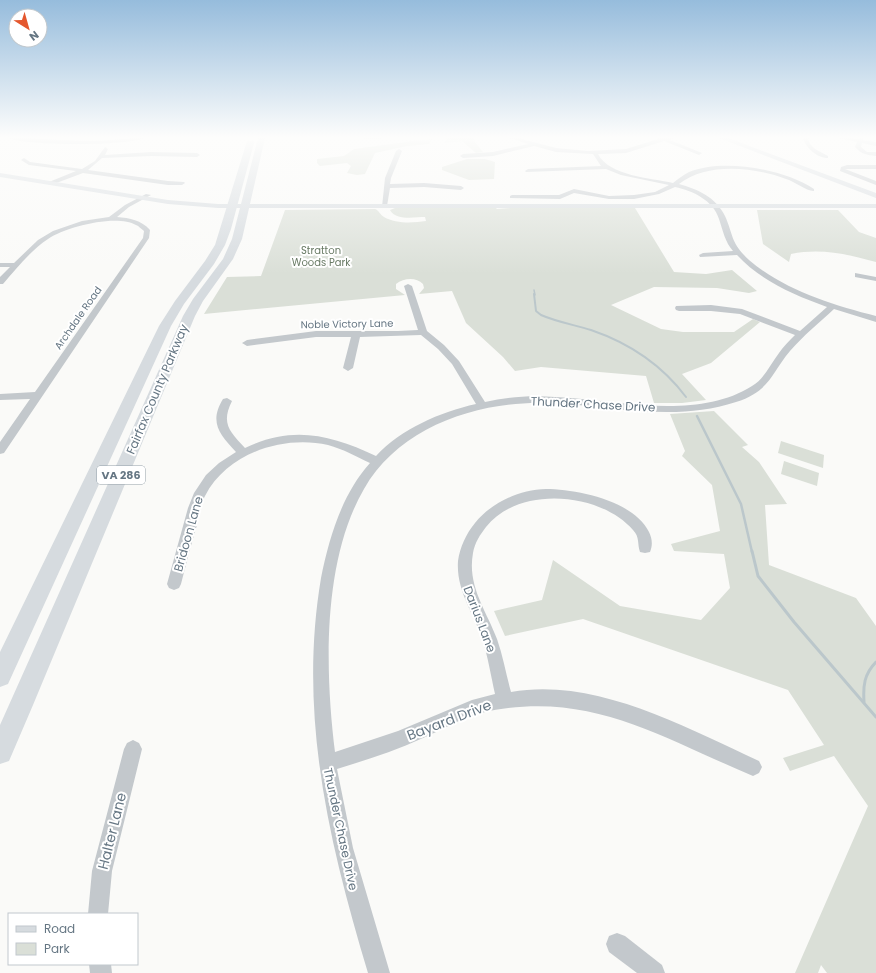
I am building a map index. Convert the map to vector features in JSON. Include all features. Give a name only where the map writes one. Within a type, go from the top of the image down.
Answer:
[{"type":"highway","name":"Fairfax County Parkway","points":[[0,752],[189,316],[200,296],[228,259],[239,234],[239,205],[243,183]]},
{"type":"highway","name":"Fairfax County Parkway","points":[[0,676],[165,326],[179,303],[216,253],[239,205],[246,183]]},
{"type":"main road","points":[[60,183],[131,200],[145,197]]},
{"type":"main road","points":[[63,183],[184,204],[873,205]]},
{"type":"main road","points":[[841,183],[876,198]]},
{"type":"street","points":[[667,183],[698,192],[715,205],[722,216],[727,236],[739,253],[754,266],[776,280],[804,294],[833,306],[876,319]]},
{"type":"street","points":[[802,183],[812,190]]},
{"type":"street","points":[[384,204],[387,186],[431,185],[461,188]]},
{"type":"street","points":[[512,197],[560,197],[574,191],[592,196],[624,197],[658,193],[674,185]]},
{"type":"street","points":[[0,282],[40,242],[51,234],[78,224],[110,220],[131,200]]},
{"type":"street","name":"Archdale Road","points":[[0,450],[147,236],[146,228],[138,223],[126,220],[110,220]]},
{"type":"street","points":[[703,255],[739,253]]},
{"type":"street","points":[[0,265],[17,265]]},
{"type":"street","points":[[858,275],[876,279]]},
{"type":"street","points":[[408,286],[424,332],[456,363],[482,406]]},
{"type":"street","name":"Thunder Chase Drive","points":[[379,973],[359,909],[343,850],[334,805],[324,728],[321,672],[327,587],[335,548],[344,518],[359,486],[378,462],[397,445],[420,429],[450,415],[482,406],[506,402],[540,400],[667,409],[687,409],[720,403],[744,396],[761,385],[773,372],[782,356],[833,306]]},
{"type":"street","points":[[679,308],[711,308],[742,312],[802,335]]},
{"type":"street","name":"Noble Victory Lane","points":[[247,342],[302,335],[356,333],[398,334],[424,332]]},
{"type":"street","points":[[348,368],[356,333]]},
{"type":"street","points":[[0,397],[38,395]]},
{"type":"street","points":[[227,401],[220,414],[221,426],[243,453]]},
{"type":"street","name":"Bridoon Lane","points":[[174,584],[199,494],[216,472],[243,453],[272,442],[308,438],[337,444],[378,462]]},
{"type":"street","name":"Darius Lane","points":[[505,700],[489,639],[469,595],[466,583],[464,567],[465,556],[471,539],[480,524],[495,510],[518,499],[544,494],[570,495],[600,503],[624,515],[641,530],[645,536],[645,548]]},
{"type":"street","name":"Bayard Drive","points":[[328,763],[408,736],[453,715],[480,705],[531,697],[558,697],[603,704],[633,714],[753,767]]},
{"type":"street","name":"Halter Lane","points":[[98,913],[102,872],[133,748]]},
{"type":"street","points":[[617,944],[654,973]]},
{"type":"green space","name":"Stratton Woods Park","points":[[395,208],[635,208],[674,272],[706,274],[732,270],[757,291],[749,293],[717,288],[654,287],[611,305],[661,329],[683,332],[734,332],[753,319],[760,322],[711,363],[682,374],[706,400],[682,403],[654,403],[646,376],[541,367],[515,371],[503,357],[466,323],[452,291],[419,294],[424,288],[423,284],[413,279],[396,284],[396,289],[405,295],[204,314],[227,277],[261,276],[285,210],[375,209],[378,210],[384,217],[394,221],[426,221],[425,217],[406,218],[397,216],[390,210]]},
{"type":"green space","points":[[757,210],[838,210],[859,232],[876,238],[876,262],[844,254],[802,252],[791,254],[789,262],[763,244]]},
{"type":"green space","points":[[714,411],[748,445],[742,447],[759,462],[787,504],[765,505],[769,565],[856,598],[876,626],[876,973],[827,973],[821,965],[818,973],[795,973],[868,806],[834,756],[790,771],[783,758],[824,745],[788,690],[583,619],[505,636],[494,611],[542,600],[553,560],[620,606],[701,620],[730,588],[724,554],[674,551],[671,544],[720,531],[712,485],[682,456],[685,451],[670,414]]},
{"type":"green space","points":[[781,441],[824,455],[823,468],[778,453]]},
{"type":"green space","points":[[784,461],[819,473],[817,486],[781,474]]},
{"type":"waterway","points":[[534,290],[535,295]]},
{"type":"waterway","points":[[534,294],[536,311],[541,315],[605,335],[631,348],[655,365],[677,385],[686,397]]},
{"type":"waterway","points":[[697,416],[741,504],[752,552]]},
{"type":"waterway","points":[[752,551],[758,576],[794,622],[876,717]]},
{"type":"waterway","points":[[864,702],[865,680],[869,671],[876,662]]}]
